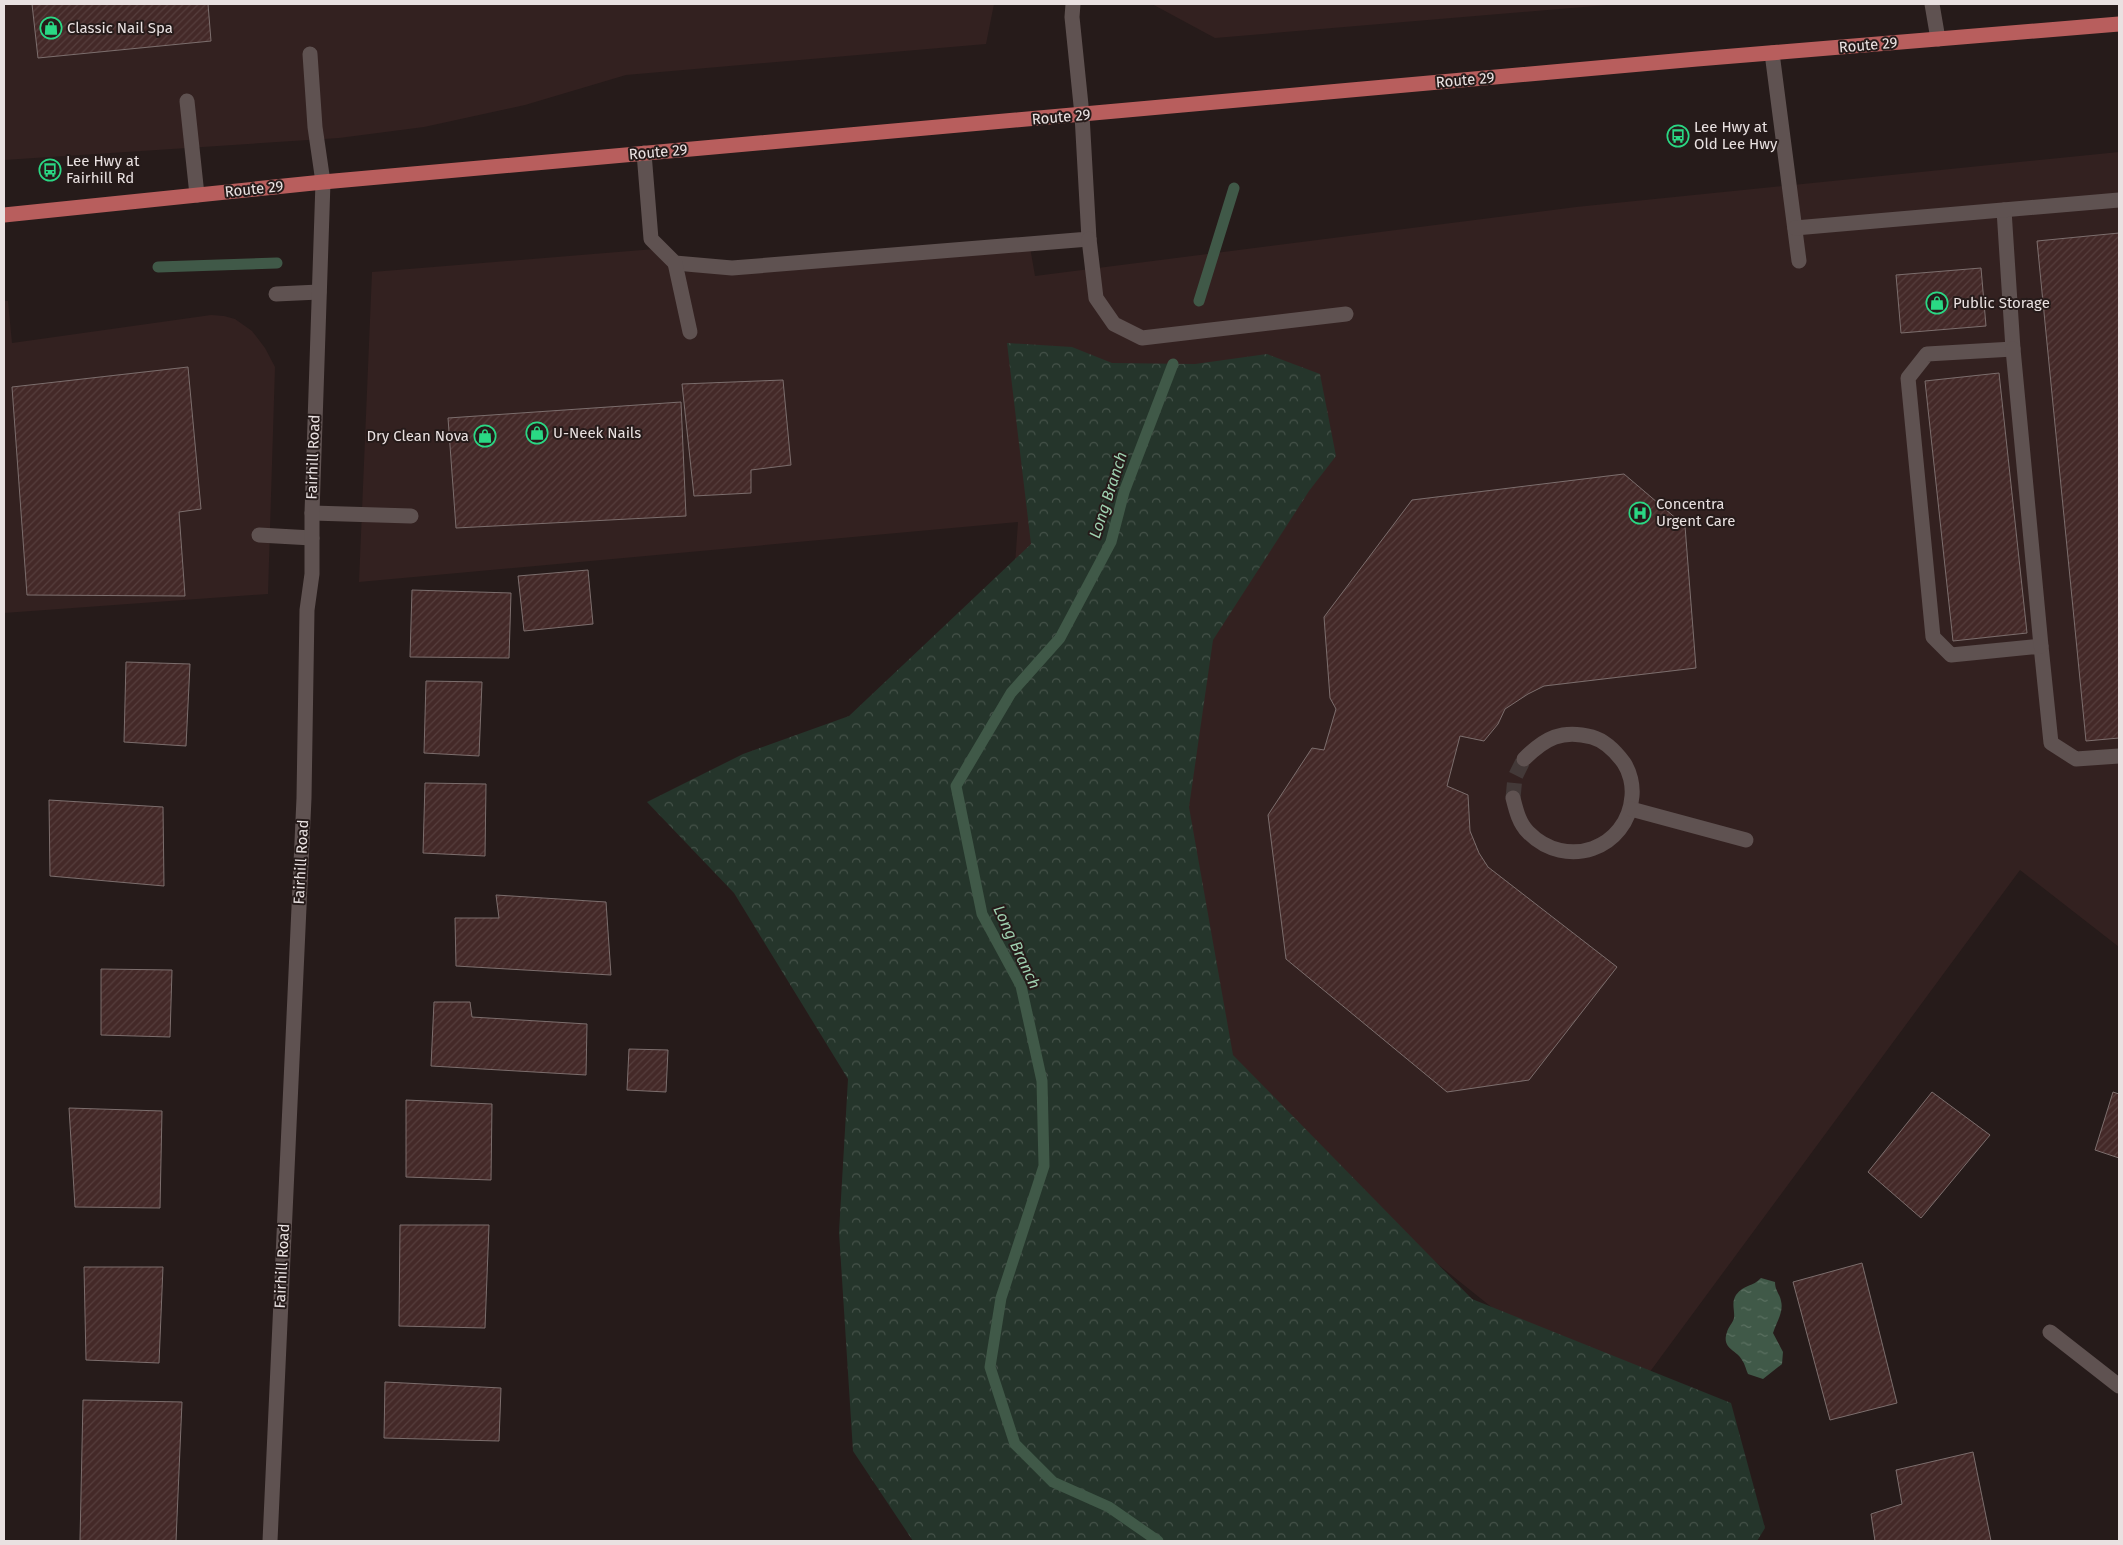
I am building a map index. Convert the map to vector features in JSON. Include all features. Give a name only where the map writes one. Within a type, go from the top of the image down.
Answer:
[{"type":"main road","name":"Route 29","points":[[4,215],[323,182],[644,153],[2119,24]]},
{"type":"street","points":[[1073,4],[1072,17],[1082,115],[1089,239],[1096,298],[1114,324],[1142,338],[1346,314]]},
{"type":"street","points":[[1932,4],[1938,39]]},
{"type":"street","points":[[1772,53],[1799,261]]},
{"type":"street","name":"Fairhill Road","points":[[270,1541],[304,798],[307,610],[312,574],[312,513],[323,182],[314,128],[310,54]]},
{"type":"street","points":[[187,101],[197,195]]},
{"type":"street","points":[[644,153],[651,239],[675,263],[690,332]]},
{"type":"street","points":[[1795,228],[2119,200]]},
{"type":"street","points":[[2004,210],[2013,349],[2051,743],[2076,760],[2119,756]]},
{"type":"street","points":[[675,263],[732,268],[1089,239]]},
{"type":"street","points":[[276,294],[319,292]]},
{"type":"street","points":[[2013,349],[1927,354],[1908,378],[1933,637],[1951,655],[2041,646]]},
{"type":"street","points":[[312,513],[411,516]]},
{"type":"street","points":[[259,535],[312,538]]},
{"type":"street","points":[[1513,798],[1518,816],[1527,832],[1541,843],[1558,851],[1576,853],[1595,848],[1611,839],[1623,826],[1631,809],[1632,788],[1627,768],[1616,751],[1598,739],[1578,734],[1558,736],[1539,744],[1524,759]]},
{"type":"street","points":[[1631,809],[1746,840]]},
{"type":"street","points":[[2050,1332],[2119,1386]]},
{"type":"shaded area","points":[[4,4],[994,4],[986,44],[626,75],[525,105],[424,127],[339,138],[4,160]]},
{"type":"shaded area","points":[[1152,4],[1619,4],[1215,38]]},
{"type":"shaded area","points":[[2119,152],[2119,947],[2020,870],[1621,1411],[991,906],[1018,522],[359,582],[372,272],[667,248],[671,273],[1029,241],[1035,276],[1576,207]]},
{"type":"shaded area","points":[[4,301],[8,301],[12,343],[211,315],[235,319],[252,331],[265,348],[275,367],[268,594],[4,613]]},
{"type":"green space","points":[[1007,343],[1072,347],[1112,363],[1195,364],[1267,354],[1320,374],[1336,456],[1309,491],[1213,640],[1189,807],[1233,1055],[1472,1299],[1731,1403],[1765,1528],[1757,1541],[913,1541],[853,1451],[839,1232],[848,1079],[734,893],[647,802],[743,754],[849,716],[1031,544]]},
{"type":"water","points":[[1761,1278],[1775,1282],[1782,1305],[1773,1333],[1783,1352],[1782,1364],[1763,1379],[1748,1374],[1740,1357],[1730,1349],[1726,1342],[1728,1330],[1734,1318],[1733,1304],[1736,1295],[1739,1291]]},
{"type":"building","points":[[32,4],[208,4],[211,41],[38,58]]},
{"type":"building","points":[[2119,233],[2119,738],[2086,741],[2037,241]]},
{"type":"building","points":[[1981,268],[1986,326],[1901,333],[1896,275]]},
{"type":"building","points":[[188,367],[201,509],[179,512],[185,596],[27,595],[12,387]]},
{"type":"building","points":[[1999,373],[2027,633],[1953,641],[1925,381]]},
{"type":"building","points":[[783,380],[791,465],[751,470],[751,493],[694,496],[682,384]]},
{"type":"building","points":[[681,402],[686,516],[456,528],[448,418]]},
{"type":"building","points":[[1624,474],[1685,526],[1696,668],[1544,686],[1505,709],[1498,724],[1484,741],[1460,736],[1447,786],[1468,795],[1470,831],[1479,853],[1488,867],[1617,967],[1529,1080],[1447,1092],[1286,959],[1268,815],[1312,748],[1324,750],[1336,709],[1330,698],[1324,617],[1412,500]]},
{"type":"building","points":[[588,570],[593,624],[524,631],[518,576]]},
{"type":"building","points":[[412,590],[511,593],[509,658],[410,657]]},
{"type":"building","points":[[126,662],[190,664],[186,746],[124,742]]},
{"type":"building","points":[[426,681],[482,682],[479,756],[424,753]]},
{"type":"building","points":[[425,783],[486,784],[485,856],[423,853]]},
{"type":"building","points":[[49,800],[163,807],[164,886],[50,876]]},
{"type":"building","points":[[496,895],[606,902],[611,975],[456,966],[455,918],[499,918]]},
{"type":"building","points":[[101,969],[172,970],[170,1037],[101,1035]]},
{"type":"building","points":[[434,1002],[470,1002],[472,1017],[587,1024],[586,1075],[431,1066]]},
{"type":"building","points":[[629,1049],[668,1050],[666,1092],[627,1090]]},
{"type":"building","points":[[1932,1092],[1990,1135],[1921,1218],[1868,1172]]},
{"type":"building","points":[[2113,1092],[2119,1094],[2119,1158],[2095,1150]]},
{"type":"building","points":[[406,1100],[492,1104],[491,1180],[406,1177]]},
{"type":"building","points":[[69,1108],[162,1111],[160,1208],[75,1207]]},
{"type":"building","points":[[400,1225],[489,1225],[485,1328],[399,1326]]},
{"type":"building","points":[[1862,1263],[1897,1403],[1830,1420],[1793,1282]]},
{"type":"building","points":[[84,1267],[163,1267],[159,1363],[86,1360]]},
{"type":"building","points":[[385,1382],[501,1388],[499,1441],[384,1438]]},
{"type":"building","points":[[83,1400],[182,1402],[176,1541],[80,1541]]},
{"type":"building","points":[[1973,1452],[1991,1541],[1875,1541],[1871,1514],[1902,1504],[1896,1470]]},
{"type":"waterway","name":"Long Branch","points":[[1199,301],[1234,188]]},
{"type":"waterway","points":[[158,267],[277,263]]},
{"type":"waterway","name":"Long Branch","points":[[1158,1541],[1109,1507],[1053,1482],[1015,1444],[990,1367],[1001,1298],[1044,1166],[1042,1081],[1021,986],[982,914],[956,786],[1011,693],[1060,638],[1111,542],[1124,492],[1173,364]]},
{"type":"tunnel","points":[[1513,798],[1515,777],[1524,759]]},
{"type":"place","name":"Classic Nail Spa","points":[[51,28]]},
{"type":"place","name":"Lee Hwy at Old Lee Hwy","points":[[1678,136]]},
{"type":"place","name":"Lee Hwy at Fairhill Rd","points":[[50,170]]},
{"type":"place","name":"Public Storage","points":[[1937,303]]},
{"type":"place","name":"U-Neek Nails","points":[[537,433]]},
{"type":"place","name":"Dry Clean Nova","points":[[485,436]]},
{"type":"place","name":"Concentra Urgent Care","points":[[1640,513]]}]
